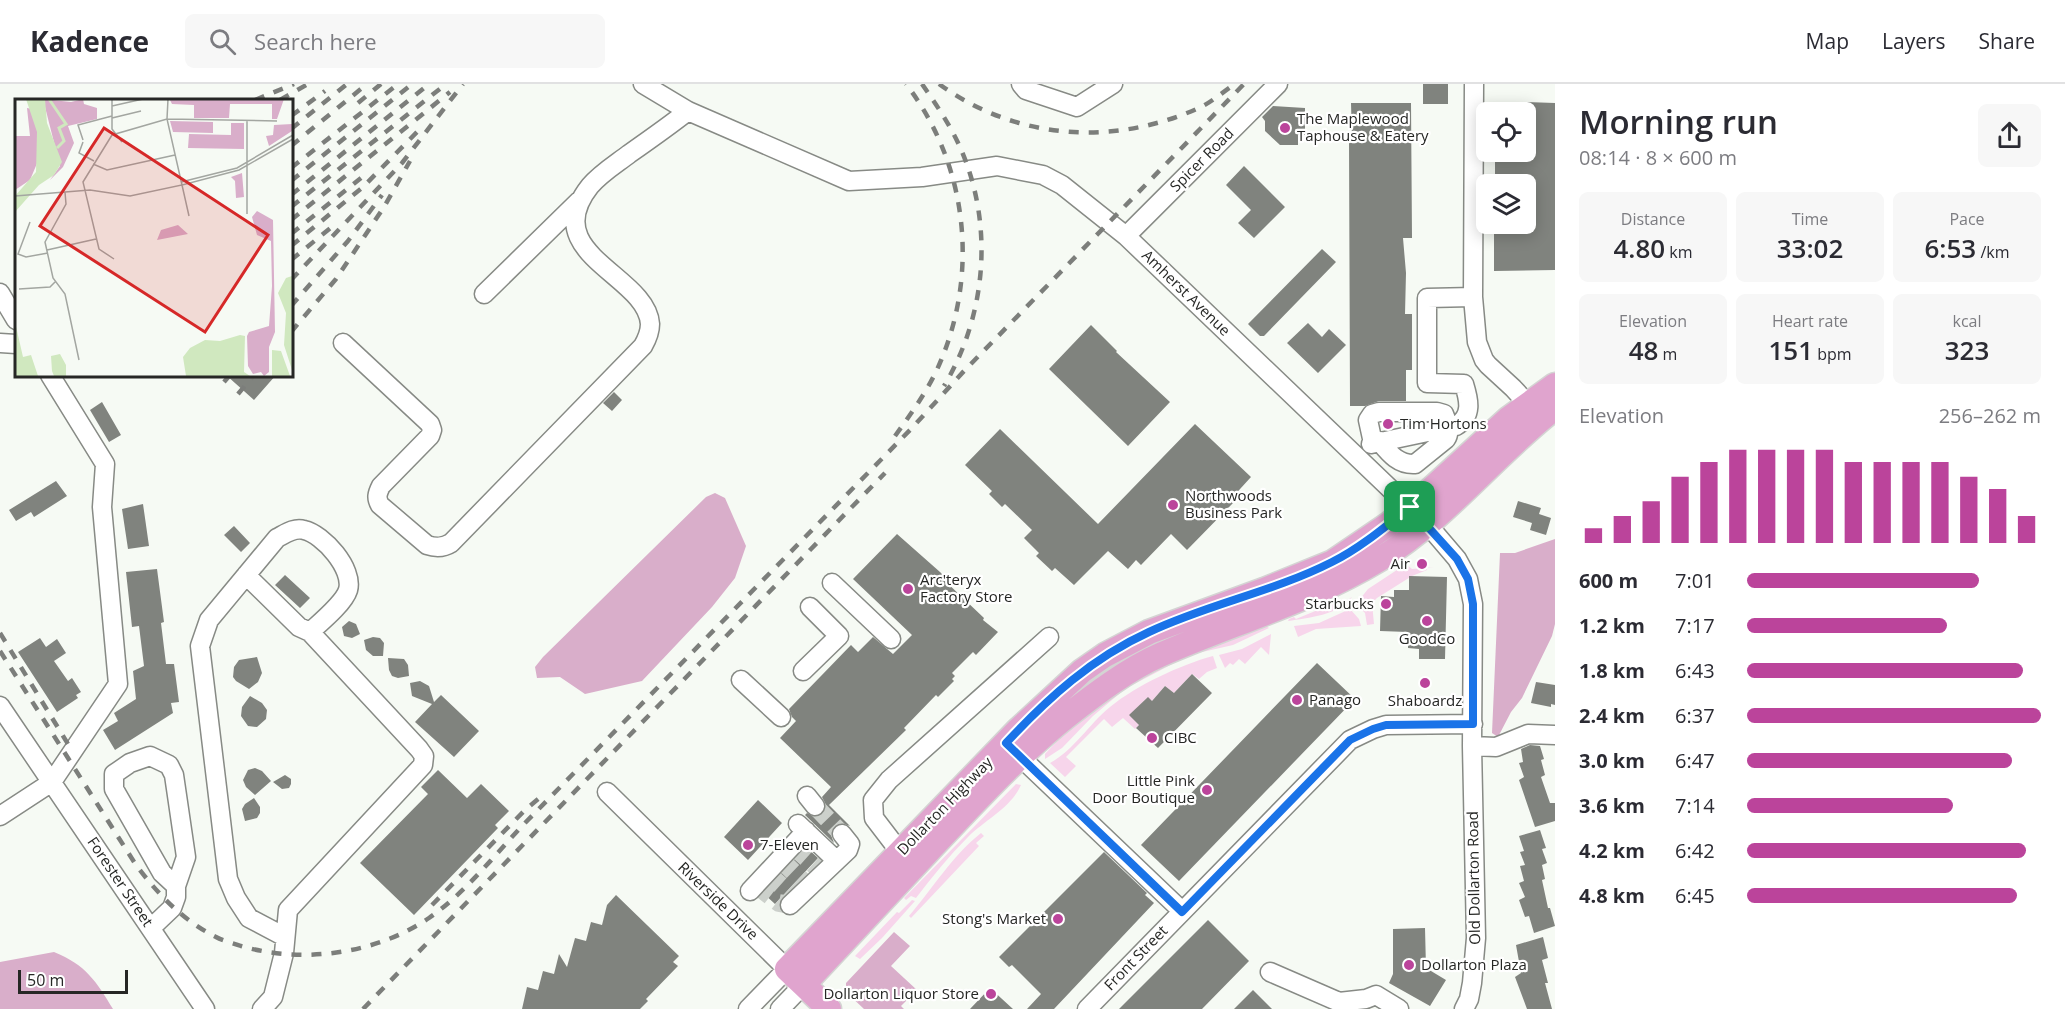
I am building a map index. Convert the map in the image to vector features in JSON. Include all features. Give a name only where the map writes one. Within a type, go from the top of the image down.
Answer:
[{"type":"main road","name":"Dollarton Highway","points":[[795,976],[900,852],[1013,749],[1068,716],[1115,682],[1158,656],[1281,608],[1381,559],[1445,511],[1517,439],[1541,410],[1555,385]]},
{"type":"main road","name":"Dollarton Highway","points":[[795,976],[1013,749],[1064,686],[1105,655],[1149,632],[1333,562],[1376,534],[1410,507],[1508,419],[1541,410]]},
{"type":"main road","name":"Riverside Drive","points":[[795,976],[829,1009]]},
{"type":"street","name":"Amherst Avenue","points":[[643,84],[688,111],[849,181],[922,177],[997,166],[1043,175],[1062,185],[1126,236],[1410,507]]},
{"type":"street","points":[[1021,84],[1026,90],[1077,107],[1113,84]]},
{"type":"street","name":"Spicer Road","points":[[1126,236],[1278,84]]},
{"type":"street","points":[[1474,84],[1473,297],[1477,342],[1484,360],[1541,410]]},
{"type":"street","points":[[484,294],[581,199],[592,184],[688,111]]},
{"type":"street","points":[[343,343],[430,424],[432,430],[430,436],[381,486],[377,500],[427,545],[436,548],[452,543],[643,346],[648,335],[650,325],[644,307],[587,250],[579,238],[576,216],[581,199]]},
{"type":"street","points":[[0,293],[15,318]]},
{"type":"street","points":[[1464,384],[1427,383],[1427,298],[1473,297]]},
{"type":"street","points":[[0,343],[15,344]]},
{"type":"street","points":[[1464,384],[1484,360]]},
{"type":"street","points":[[0,816],[51,782],[118,684],[102,507],[105,464],[51,376]]},
{"type":"street","points":[[1356,457],[1376,442],[1461,423],[1468,412],[1468,399],[1464,384]]},
{"type":"street","points":[[1379,412],[1437,412],[1444,414],[1448,427],[1449,435],[1446,439],[1415,464],[1402,462],[1376,442],[1368,420],[1372,414],[1379,412]]},
{"type":"street","name":"Old Dollarton Road","points":[[1410,507],[1457,559],[1468,579],[1473,604],[1472,746],[1475,947],[1469,999],[1464,1009]]},
{"type":"street","points":[[285,937],[249,918],[236,898],[228,879],[200,646],[209,620],[277,538],[301,529],[319,538],[341,560],[348,574],[348,590],[342,600],[310,632]]},
{"type":"street","points":[[246,575],[299,627],[310,632],[424,756],[423,765],[288,910],[284,953],[273,998],[262,1009]]},
{"type":"street","points":[[832,584],[891,639]]},
{"type":"street","points":[[803,670],[838,636],[810,607]]},
{"type":"street","points":[[900,852],[874,818],[873,800],[889,780],[1048,637]]},
{"type":"street","points":[[741,680],[781,717]]},
{"type":"street","name":"Forester Street","points":[[0,706],[205,1009]]},
{"type":"street","name":"Front Street","points":[[1087,1009],[1350,740],[1366,731],[1386,725],[1473,724]]},
{"type":"street","points":[[1472,746],[1496,747],[1528,734],[1555,735]]},
{"type":"street","points":[[1013,749],[1182,912]]},
{"type":"street","points":[[151,928],[172,908],[176,897],[176,886],[186,857],[174,775],[169,765],[150,756],[130,763],[114,774],[114,789],[162,873],[176,886]]},
{"type":"street","name":"Riverside Drive","points":[[607,792],[795,976]]},
{"type":"street","points":[[750,891],[802,827],[836,860]]},
{"type":"street","points":[[790,905],[848,850],[850,844],[842,834]]},
{"type":"street","points":[[1270,972],[1339,1002],[1366,999],[1376,995],[1400,1009]]},
{"type":"street","name":"Dollarton Highway","points":[[748,1009],[795,976]]},
{"type":"street","name":"Dollarton Highway","points":[[780,1009],[795,976]]},
{"type":"shaded area","points":[[715,493],[725,498],[746,546],[735,578],[712,607],[642,681],[585,694],[560,677],[537,678],[535,667],[543,657],[706,497]]},
{"type":"shaded area","points":[[1555,539],[1555,624],[1552,636],[1522,698],[1511,712],[1498,737],[1492,733],[1500,553],[1515,553]]},
{"type":"shaded area","points":[[1406,564],[1412,569],[1434,567],[1412,576],[1377,598],[1372,603],[1374,624],[1367,625],[1365,613],[1356,604],[1368,589]]},
{"type":"shaded area","points":[[1352,597],[1331,612],[1288,621],[1337,602],[1339,605]]},
{"type":"shaded area","points":[[1350,609],[1359,619],[1361,626],[1316,629],[1298,637],[1294,626],[1319,623]]},
{"type":"shaded area","points":[[1266,626],[1269,628],[1233,645],[1198,653],[1178,661],[1125,689],[1093,716],[1062,748],[1045,759],[1045,754],[1078,722],[1134,681],[1204,646]]},
{"type":"shaded area","points":[[1271,634],[1269,655],[1261,647],[1245,664],[1239,659],[1233,665],[1230,663],[1225,668],[1219,655],[1242,649]]},
{"type":"shaded area","points":[[1213,656],[1217,668],[1207,672],[1199,679],[1192,674],[1174,693],[1165,686],[1152,701],[1147,698],[1130,715],[1139,725],[1135,729],[1123,718],[1112,727],[1104,719],[1066,757],[1076,766],[1065,777],[1050,763],[1067,751],[1110,707],[1133,691],[1159,677]]},
{"type":"shaded area","points":[[1016,784],[1021,785],[1011,800],[961,844],[916,898],[911,896],[906,900],[904,898]]},
{"type":"shaded area","points":[[981,833],[984,836],[976,843],[979,846],[911,918],[909,916],[952,862]]},
{"type":"shaded area","points":[[912,900],[915,901],[882,938],[860,959],[855,956],[897,912],[899,913]]},
{"type":"shaded area","points":[[894,932],[910,946],[891,966],[917,990],[901,1006],[904,1009],[864,1009],[846,992],[846,983]]},
{"type":"shaded area","points":[[54,952],[82,968],[101,990],[113,1009],[0,1009],[0,962]]},
{"type":"building","points":[[1423,84],[1448,84],[1448,104],[1423,104]]},
{"type":"building","points":[[1536,102],[1555,103],[1555,270],[1494,271],[1494,234],[1536,234],[1536,174],[1495,174],[1495,162],[1536,162]]},
{"type":"building","points":[[1351,103],[1411,103],[1412,238],[1403,238],[1406,273],[1405,314],[1412,314],[1412,370],[1406,370],[1406,401],[1379,401],[1365,406],[1350,406],[1349,139],[1352,139]]},
{"type":"building","name":"The Maplewood Taphouse & Eatery","points":[[1273,106],[1305,108],[1305,135],[1298,135],[1298,145],[1280,145],[1265,131],[1265,121],[1262,117]]},
{"type":"building","points":[[1244,166],[1285,207],[1254,238],[1238,223],[1251,210],[1226,185]]},
{"type":"building","points":[[1322,249],[1336,262],[1264,336],[1260,336],[1248,324]]},
{"type":"building","points":[[1308,323],[1322,337],[1329,329],[1346,345],[1318,373],[1287,343]]},
{"type":"building","points":[[1091,325],[1116,352],[1170,402],[1128,446],[1049,369]]},
{"type":"building","points":[[227,376],[275,376],[254,400]]},
{"type":"building","points":[[614,392],[622,400],[612,411],[603,403]]},
{"type":"building","points":[[102,402],[121,435],[109,442],[90,410]]},
{"type":"building","name":"Northwoods Business Park","points":[[1195,424],[1251,477],[1230,500],[1233,503],[1187,550],[1171,534],[1141,565],[1136,560],[1128,569],[1108,551],[1074,585],[1055,568],[1052,571],[1036,556],[1039,553],[1024,538],[1032,530],[1005,504],[1002,507],[989,494],[992,491],[965,465],[1000,429],[1098,524]]},
{"type":"building","points":[[56,481],[67,496],[34,517],[31,512],[16,521],[9,510]]},
{"type":"building","points":[[1518,501],[1541,508],[1539,514],[1551,518],[1546,535],[1530,530],[1532,523],[1513,517]]},
{"type":"building","points":[[143,504],[149,546],[128,549],[122,509]]},
{"type":"building","points":[[234,526],[250,543],[241,552],[224,535]]},
{"type":"building","points":[[897,534],[940,572],[945,577],[943,579],[998,632],[976,655],[973,652],[952,673],[955,676],[952,679],[954,681],[938,697],[936,695],[904,728],[906,730],[829,805],[850,826],[841,823],[835,826],[831,835],[834,843],[805,815],[807,813],[816,817],[822,814],[826,805],[822,797],[831,787],[780,738],[796,721],[789,709],[851,645],[858,652],[873,637],[893,654],[912,635],[853,579]]},
{"type":"building","points":[[157,569],[164,622],[161,623],[166,664],[174,664],[179,702],[171,703],[173,713],[115,750],[103,730],[118,721],[114,713],[136,699],[133,671],[144,666],[139,626],[132,627],[126,572]]},
{"type":"building","points":[[285,575],[310,598],[300,608],[275,585]]},
{"type":"building","points":[[1409,576],[1447,577],[1445,659],[1419,659],[1419,649],[1408,648],[1408,632],[1380,631],[1381,596],[1394,597],[1394,590],[1409,590]]},
{"type":"building","points":[[349,621],[356,624],[360,634],[352,638],[344,636],[342,627]]},
{"type":"building","points":[[373,637],[380,638],[384,643],[383,656],[373,656],[366,650],[364,640]]},
{"type":"building","points":[[40,638],[46,647],[57,639],[66,653],[54,661],[68,681],[72,678],[81,692],[76,695],[78,698],[57,712],[18,652]]},
{"type":"building","points":[[257,657],[262,673],[258,682],[249,689],[233,677],[234,667],[239,660]]},
{"type":"building","points":[[388,658],[404,659],[408,665],[409,676],[398,678],[392,676]]},
{"type":"building","points":[[1317,663],[1355,699],[1179,881],[1141,845]]},
{"type":"building","points":[[1192,674],[1212,693],[1158,748],[1136,728],[1139,725],[1129,715],[1148,697],[1152,701],[1165,686],[1174,693]]},
{"type":"building","points":[[420,681],[429,686],[434,702],[441,695],[479,731],[454,757],[415,722],[432,704],[412,696],[410,683]]},
{"type":"building","points":[[1536,682],[1555,685],[1555,705],[1551,704],[1551,707],[1531,703]]},
{"type":"building","points":[[250,696],[262,703],[267,710],[266,719],[257,727],[248,726],[241,716],[242,707]]},
{"type":"building","points":[[1530,745],[1540,746],[1545,775],[1541,777],[1550,803],[1555,803],[1555,821],[1535,827],[1519,780],[1524,777],[1519,763],[1523,762],[1521,749]]},
{"type":"building","points":[[255,768],[262,771],[271,781],[255,795],[246,787],[243,780],[248,770]]},
{"type":"building","points":[[438,770],[467,798],[481,784],[509,811],[495,825],[498,828],[414,915],[360,863],[428,794],[421,787]]},
{"type":"building","points":[[285,775],[291,779],[291,784],[289,788],[282,789],[273,782]]},
{"type":"building","points":[[254,798],[260,807],[260,813],[257,818],[245,821],[242,809]]},
{"type":"building","points":[[758,800],[782,823],[748,860],[724,837]]},
{"type":"building","points":[[1540,830],[1546,848],[1542,849],[1547,863],[1542,865],[1545,879],[1542,880],[1548,908],[1550,908],[1555,926],[1534,933],[1529,916],[1525,917],[1519,900],[1525,897],[1519,883],[1524,881],[1520,866],[1525,865],[1520,852],[1524,851],[1519,836]]},
{"type":"building","points":[[806,847],[818,858],[775,904],[763,893]]},
{"type":"building","points":[[1104,852],[1147,893],[1145,895],[1154,903],[1054,1009],[1027,1009],[1041,994],[1012,965],[1009,967],[999,957]]},
{"type":"building","points":[[616,895],[679,956],[673,962],[678,966],[646,999],[648,1001],[640,1009],[522,1009],[527,987],[538,990],[543,971],[554,974],[559,954],[567,967],[575,938],[586,941],[591,922],[602,925],[607,905]]},
{"type":"building","points":[[1208,920],[1249,961],[1202,1009],[1119,1009]]},
{"type":"building","points":[[1425,928],[1426,968],[1446,980],[1430,1006],[1389,983],[1393,974],[1393,929]]},
{"type":"building","points":[[1543,937],[1548,958],[1542,960],[1552,1009],[1527,1009],[1515,977],[1521,973],[1516,945]]},
{"type":"building","points":[[990,988],[1013,1009],[970,1009]]},
{"type":"building","points":[[1253,990],[1272,1009],[1234,1009]]},
{"type":"tunnel","points":[[815,806],[842,834]]},
{"type":"tunnel","points":[[793,846],[823,873]]},
{"type":"tunnel","points":[[780,859],[809,887]]},
{"type":"tunnel","points":[[767,873],[796,899]]},
{"type":"tunnel","points":[[756,885],[779,903],[790,905]]},
{"type":"railway","points":[[257,99],[294,84]]},
{"type":"railway","points":[[282,99],[308,84]]},
{"type":"railway","points":[[292,128],[347,84]]},
{"type":"railway","points":[[292,145],[367,84]]},
{"type":"railway","points":[[358,103],[381,84]]},
{"type":"railway","points":[[292,167],[398,84]]},
{"type":"railway","points":[[292,180],[412,84]]},
{"type":"railway","points":[[292,194],[429,84]]},
{"type":"railway","points":[[292,206],[446,84]]},
{"type":"railway","points":[[292,279],[402,163],[463,84]]},
{"type":"railway","points":[[895,436],[915,408],[942,358],[954,323],[963,252],[954,181],[942,147],[926,114],[906,84]]},
{"type":"railway","points":[[922,84],[960,147],[971,176],[978,207],[981,237],[981,268],[977,299],[969,329],[944,386]]},
{"type":"railway","points":[[939,84],[969,103],[1000,117],[1066,132],[1100,132],[1134,128],[1168,120],[1201,107],[1235,84]]},
{"type":"railway","points":[[0,651],[136,865],[162,896],[192,923],[225,941],[241,946],[289,954],[314,955],[363,947],[408,930],[429,918],[467,886],[523,825],[911,429],[964,371],[1244,84]]},
{"type":"railway","points":[[292,115],[325,91]]},
{"type":"railway","points":[[292,219],[450,92]]},
{"type":"railway","points":[[292,245],[363,187],[417,132]]},
{"type":"railway","points":[[292,331],[336,279],[384,207],[410,161]]},
{"type":"railway","points":[[292,233],[361,178]]},
{"type":"railway","points":[[292,305],[348,241],[382,195]]},
{"type":"railway","points":[[292,259],[333,226]]},
{"type":"railway","points":[[224,382],[229,376]]},
{"type":"railway","points":[[238,394],[253,376]]},
{"type":"railway","points":[[363,1009],[885,473]]},
{"type":"railway","points":[[0,633],[68,744]]},
{"type":"railway","points":[[432,905],[525,810],[543,795]]},
{"type":"place","name":"The Maplewood Taphouse & Eatery","points":[[1285,128]]},
{"type":"place","name":"Tim Hortons","points":[[1388,424]]},
{"type":"place","name":"Northwoods Business Park","points":[[1173,505]]},
{"type":"place","name":"Air","points":[[1422,564]]},
{"type":"place","name":"Arc'teryx Factory Store","points":[[908,589]]},
{"type":"place","name":"Starbucks","points":[[1386,604]]},
{"type":"place","name":"GoodCo","points":[[1427,621]]},
{"type":"place","name":"Shaboardz","points":[[1425,683]]},
{"type":"place","name":"Panago","points":[[1297,700]]},
{"type":"place","name":"CIBC","points":[[1152,738]]},
{"type":"place","name":"Little Pink Door Boutique","points":[[1207,790]]},
{"type":"place","name":"7-Eleven","points":[[748,845]]},
{"type":"place","name":"Stong's Market","points":[[1058,919]]},
{"type":"place","name":"Dollarton Plaza","points":[[1409,965]]},
{"type":"place","name":"Dollarton Liquor Store","points":[[991,994]]},
{"type":"route","points":[[1410,507],[1457,559],[1468,579],[1473,604],[1473,724],[1386,725],[1350,740],[1182,912],[1006,743],[1082,670],[1105,655],[1149,632],[1333,562],[1376,534],[1410,507]]}]
